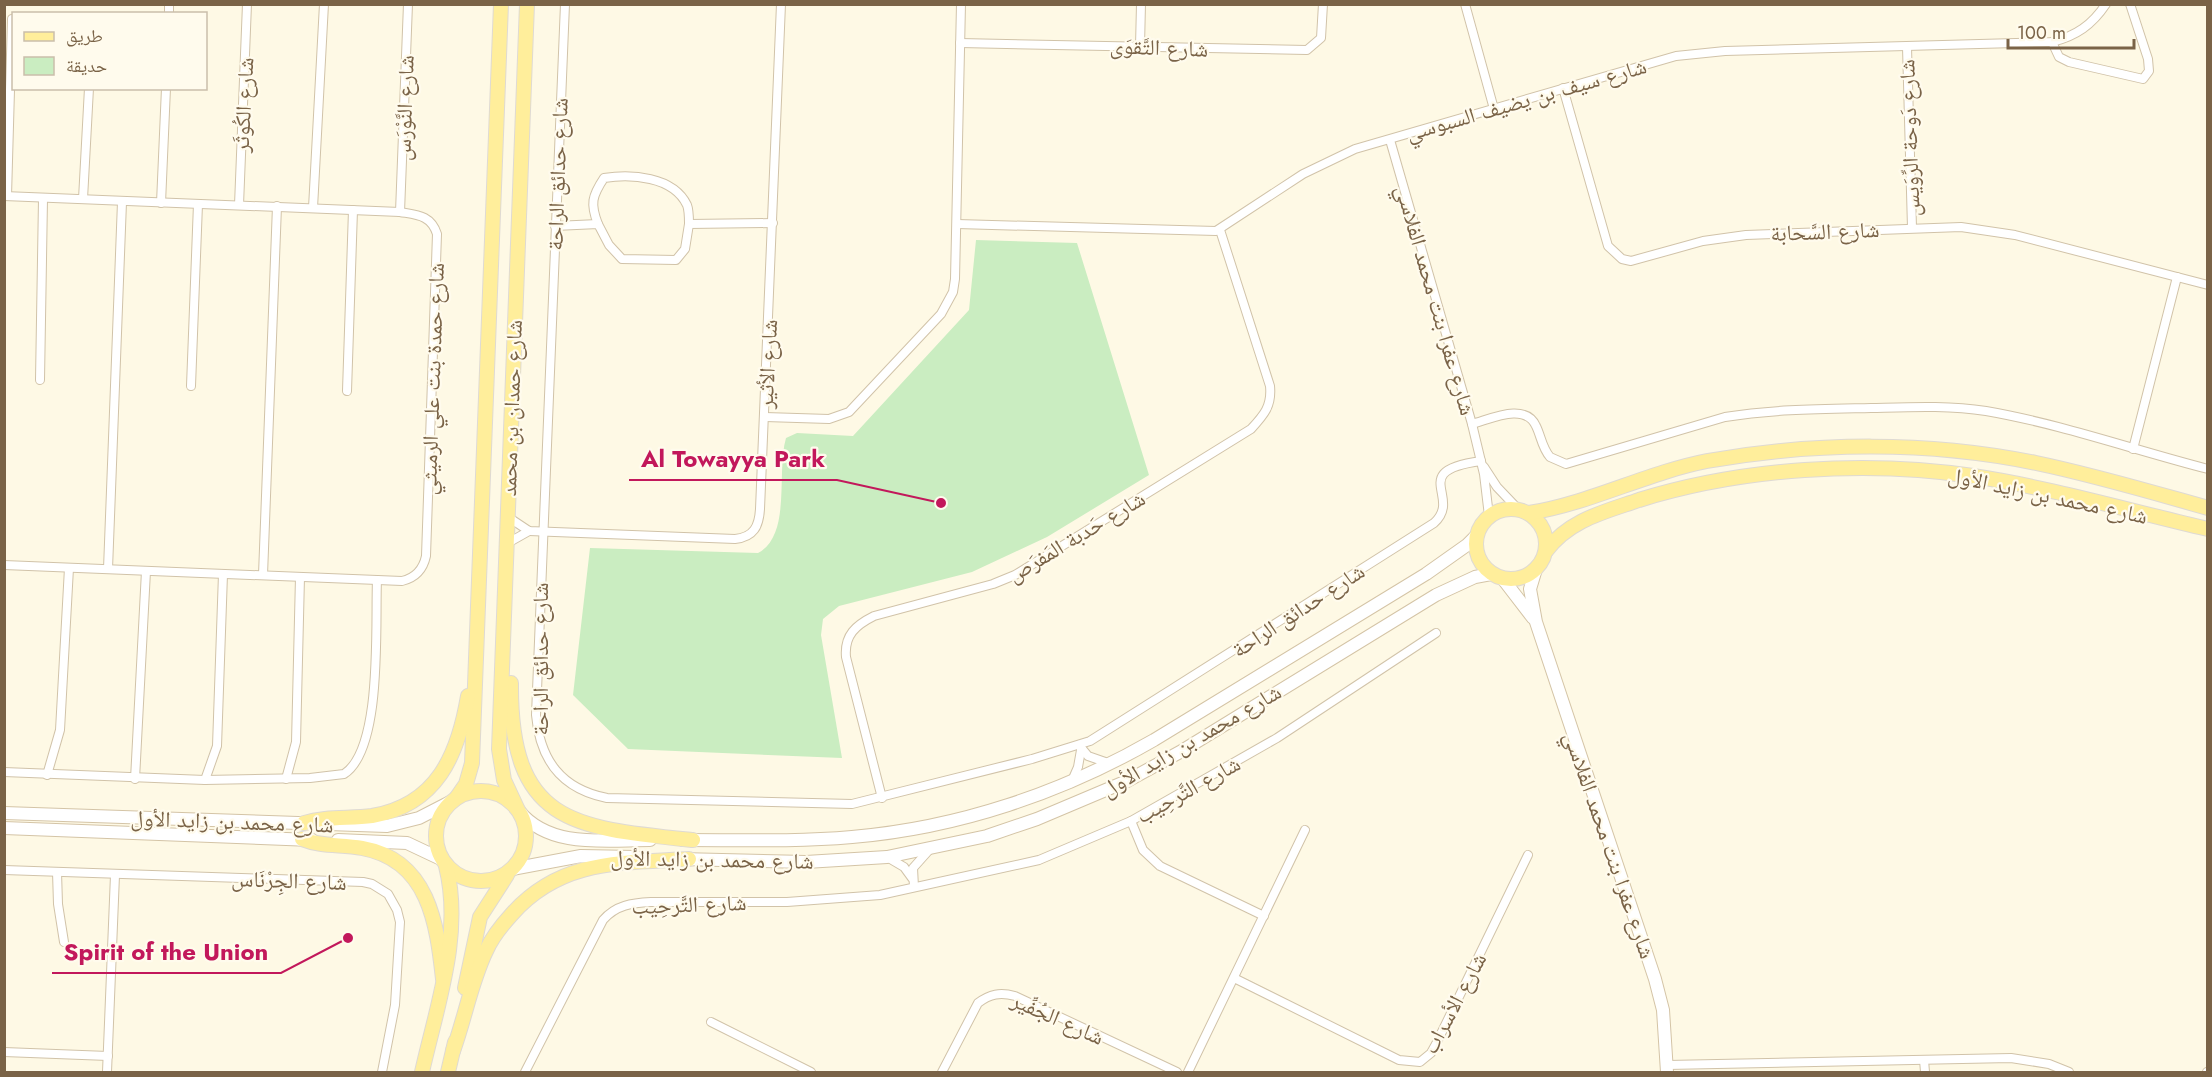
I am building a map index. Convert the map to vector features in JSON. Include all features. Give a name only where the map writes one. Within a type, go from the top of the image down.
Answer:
[{"type":"main road","name":"شارع حمدان بن محمد","points":[[518,810],[504,780],[500,760],[527,4]]},
{"type":"main road","name":"شارع حمدان بن محمد","points":[[455,798],[466,784],[472,763],[500,7]]},
{"type":"main road","name":"شارع محمد بن زايد الأول","points":[[1524,511],[1570,504],[1648,475],[1704,462],[1757,453],[1846,446],[1944,451],[2034,463],[2208,508]]},
{"type":"main road","name":"شارع محمد بن زايد الأول","points":[[1546,551],[1564,532],[1590,516],[1655,495],[1719,481],[1802,470],[1898,470],[1971,476],[2024,486],[2208,530]]},
{"type":"main road","points":[[1498,511],[1524,511],[1544,530],[1546,551],[1536,569],[1527,576],[1497,576],[1478,557],[1477,535],[1489,516],[1498,511]]},
{"type":"main road","name":"شارع محمد بن زايد الأول","points":[[518,810],[538,830],[568,838],[693,840],[800,841],[883,834],[969,816],[1071,783],[1112,764],[1426,574],[1467,545],[1477,535]]},
{"type":"main road","name":"شارع عفرا بنت محمد الفلاسي","points":[[1536,569],[1530,589],[1536,622],[1655,979],[1663,1010],[1667,1069]]},
{"type":"main road","name":"شارع محمد بن زايد الأول","points":[[511,870],[581,856],[806,862],[886,857],[987,836],[1037,819],[1127,781],[1180,752],[1436,595],[1474,577],[1497,576]]},
{"type":"main road","name":"شارع عفرا بنت محمد الفلاسي","points":[[1497,576],[1536,622]]},
{"type":"main road","points":[[304,823],[386,812],[412,801],[432,785],[448,765],[461,735],[478,629]]},
{"type":"main road","points":[[504,635],[510,673],[513,737],[524,774],[533,789],[562,815],[575,821],[654,836],[693,840]]},
{"type":"main road","points":[[422,1072],[443,979],[454,914],[444,863],[436,841],[436,829],[440,818],[455,798],[472,791],[489,791],[505,797],[518,810],[525,824],[526,838],[521,858],[480,917],[448,1072]]},
{"type":"main road","name":"شارع محمد بن زايد الأول","points":[[4,813],[387,826],[419,818],[455,798]]},
{"type":"main road","name":"شارع محمد بن زايد الأول","points":[[4,828],[407,843],[444,863]]},
{"type":"main road","points":[[302,839],[319,845],[372,850],[406,872],[423,891],[431,907],[437,928],[443,979]]},
{"type":"main road","points":[[453,1051],[485,951],[507,919],[525,899],[560,877],[604,864],[689,859]]},
{"type":"main road","points":[[444,863],[464,878],[479,882],[495,879],[511,870]]},
{"type":"street","name":"شارع الكُوثَر","points":[[238,205],[247,4]]},
{"type":"street","points":[[313,208],[324,4]]},
{"type":"street","name":"شارع النَّوْرَس","points":[[400,212],[408,4]]},
{"type":"street","name":"شارع حدائق الراحة","points":[[564,4],[536,716],[537,735],[543,752],[560,775],[585,791],[607,798],[852,804],[1080,747],[1434,523],[1443,516],[1444,508],[1439,485],[1443,474],[1450,468],[1481,461]]},
{"type":"street","name":"شارع الأثير","points":[[508,517],[529,531],[542,532],[746,538],[754,532],[759,522],[765,417],[781,4]]},
{"type":"street","points":[[765,417],[829,419],[849,412],[945,308],[955,279],[961,4]]},
{"type":"street","points":[[1140,46],[1141,4]]},
{"type":"street","name":"شارع التَّقوَى","points":[[960,43],[1307,50],[1321,38],[1323,4]]},
{"type":"street","points":[[1465,4],[1494,109]]},
{"type":"street","name":"شارع سيف بن يضيف السبوسي","points":[[1220,230],[1280,189],[1333,158],[1652,62],[1699,52],[2052,42],[2078,33],[2090,25],[2106,4]]},
{"type":"street","points":[[2052,42],[2056,53],[2069,62],[2143,79],[2148,75],[2149,64],[2130,4]]},
{"type":"street","name":"شارع حمدة بنت علي الرميثي","points":[[4,565],[402,581],[413,577],[422,568],[426,556],[436,234],[430,220],[423,216],[400,212],[6,196],[12,19]]},
{"type":"street","name":"شارع دَوحة الرِّوَيس","points":[[1907,47],[1912,228]]},
{"type":"street","name":"شارع السَّحابة","points":[[1563,88],[1608,246],[1622,259],[1631,261],[1703,241],[1746,235],[1962,227],[1995,230],[2208,285]]},
{"type":"street","points":[[83,199],[89,90]]},
{"type":"street","points":[[161,203],[166,90]]},
{"type":"street","name":"شارع عفرا بنت محمد الفلاسي","points":[[1390,140],[1472,424],[1481,461],[1489,516]]},
{"type":"street","points":[[628,175],[665,184],[687,205],[689,224],[685,249],[676,261],[622,259],[609,245],[598,224],[591,207],[592,196],[604,178],[628,175]]},
{"type":"street","points":[[40,380],[43,199]]},
{"type":"street","points":[[108,569],[122,202]]},
{"type":"street","points":[[192,386],[198,204]]},
{"type":"street","points":[[263,575],[277,206]]},
{"type":"street","points":[[347,391],[353,210]]},
{"type":"street","points":[[555,226],[598,224]]},
{"type":"street","points":[[689,224],[773,224]]},
{"type":"street","points":[[957,224],[1220,230]]},
{"type":"street","name":"شارع حَدبة المَفرَص","points":[[882,798],[846,657],[845,646],[857,625],[874,616],[993,584],[1015,575],[1251,429],[1267,411],[1270,403],[1270,386],[1220,230]]},
{"type":"street","points":[[2133,449],[2177,277]]},
{"type":"street","points":[[1472,424],[1515,413],[1525,415],[1534,423],[1550,457],[1566,464],[1725,417],[1788,410],[1966,408],[2058,428],[2208,469]]},
{"type":"street","name":"شارع عفرا بنت محمد الفلاسي","points":[[1481,461],[1497,487],[1524,511]]},
{"type":"street","points":[[506,544],[529,531]]},
{"type":"street","points":[[47,775],[60,729],[69,568]]},
{"type":"street","points":[[135,779],[146,571]]},
{"type":"street","points":[[205,780],[217,746],[223,574]]},
{"type":"street","points":[[286,779],[297,742],[300,577]]},
{"type":"street","points":[[4,772],[205,780],[340,776],[351,769],[358,758],[371,718],[377,580]]},
{"type":"street","name":"شارع التَّرحِيب","points":[[525,1072],[603,920],[615,909],[642,902],[787,902],[880,895],[913,882],[1039,860],[1131,820],[1278,738],[1436,633]]},
{"type":"street","points":[[1080,747],[1088,756],[1112,764]]},
{"type":"street","points":[[1071,783],[1078,767],[1080,747]]},
{"type":"street","points":[[1131,820],[1136,837],[1143,849],[1160,866],[1264,916]]},
{"type":"street","points":[[1188,1072],[1305,830]]},
{"type":"street","points":[[913,882],[917,862],[932,847]]},
{"type":"street","name":"شارع الأسراب","points":[[1234,978],[1399,1060],[1420,1062],[1431,1053],[1436,1044],[1528,855]]},
{"type":"street","points":[[886,857],[904,867],[913,882]]},
{"type":"street","name":"شارع الجِرْنَاس","points":[[4,870],[363,882],[380,888],[393,901],[400,922],[394,1005],[382,1072]]},
{"type":"street","points":[[57,872],[58,904],[64,942]]},
{"type":"street","points":[[107,1072],[115,875]]},
{"type":"street","name":"شارع الجُفِّير","points":[[942,1072],[978,1003],[985,998],[1004,993],[1015,996],[1177,1072]]},
{"type":"street","points":[[711,1022],[811,1072]]},
{"type":"street","points":[[4,1052],[108,1056]]},
{"type":"street","points":[[1667,1069],[2021,1059],[2049,1064],[2069,1072]]},
{"type":"street","points":[[1924,1060],[1924,1072]]},
{"type":"green space","points":[[976,240],[1077,243],[1149,475],[1047,537],[972,572],[839,606],[823,619],[821,635],[842,758],[628,749],[573,695],[590,548],[758,553],[769,544],[779,518],[786,438],[797,433],[853,436],[969,310]]},
{"type":"place","name":"Al Towayya Park","points":[[941,503]]},
{"type":"place","name":"Spirit of the Union","points":[[348,938]]}]
